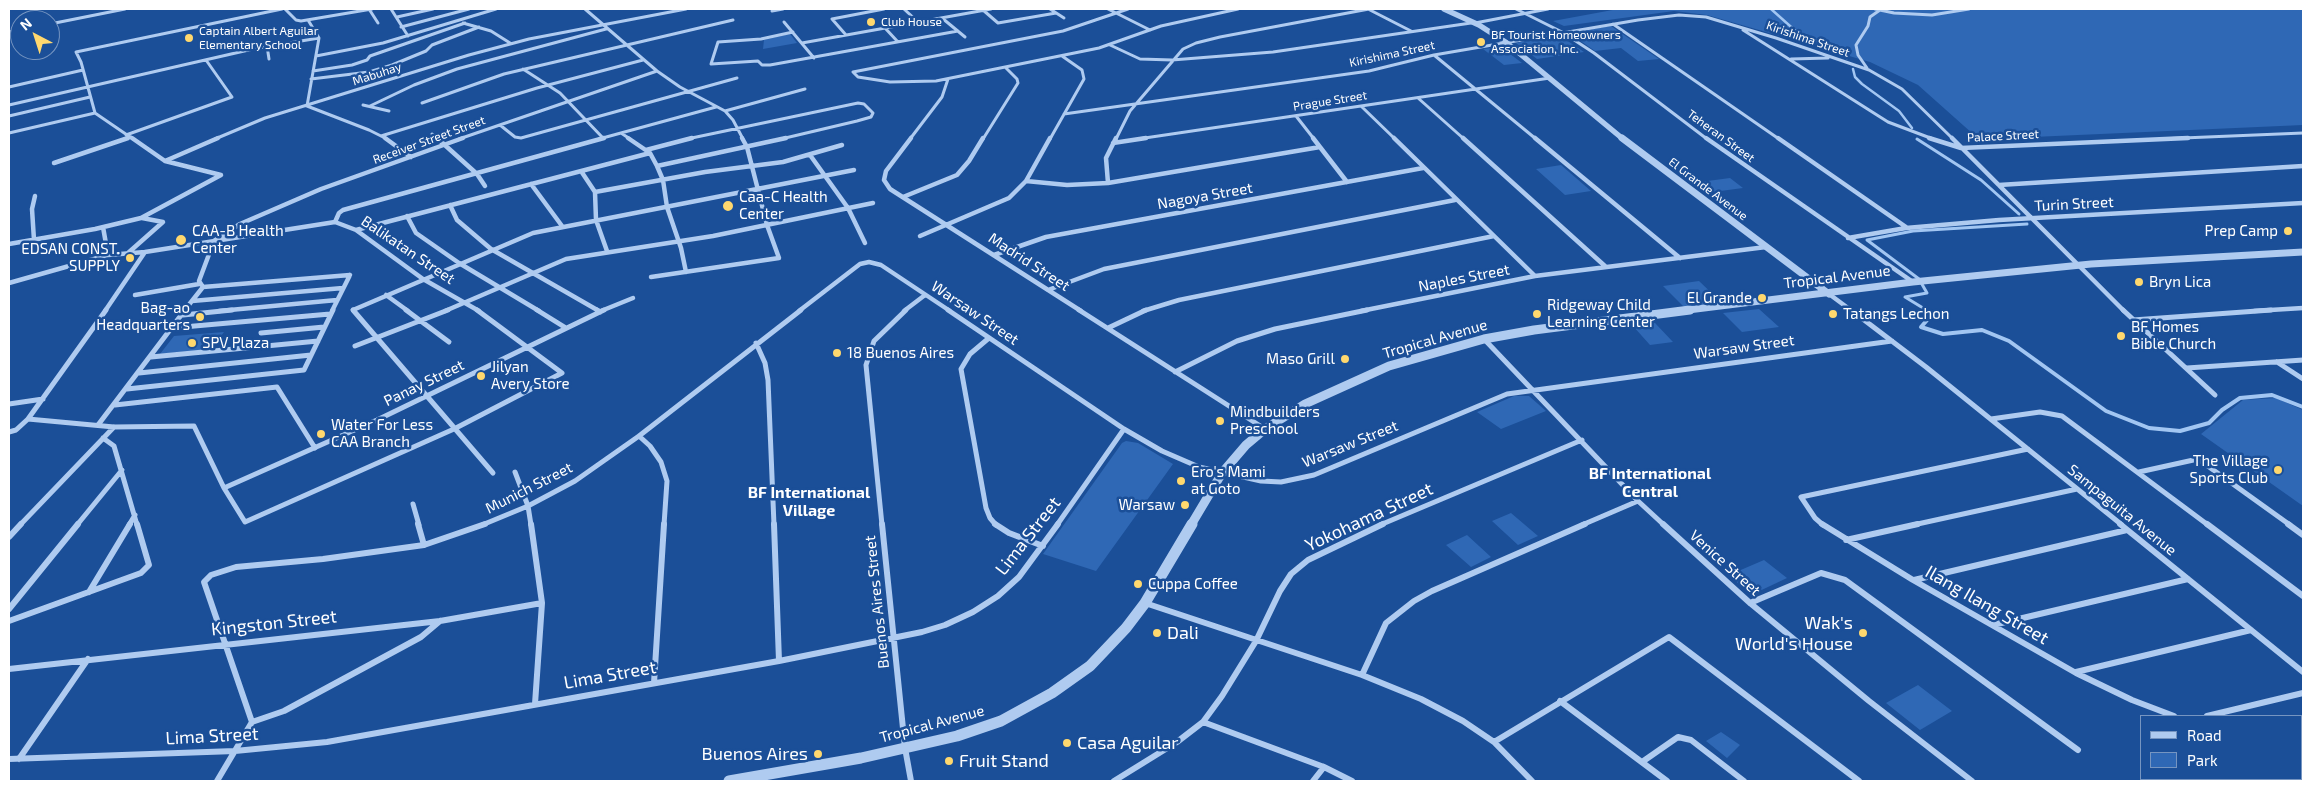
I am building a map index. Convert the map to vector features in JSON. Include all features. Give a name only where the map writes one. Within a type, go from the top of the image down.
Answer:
[{"type":"street","points":[[60,22],[125,9]]},
{"type":"street","points":[[9,244],[103,228],[142,218],[221,175],[165,161],[96,113],[76,52],[265,10],[283,9],[296,20],[308,20],[370,9],[378,23]]},
{"type":"street","points":[[392,9],[408,36]]},
{"type":"street","points":[[397,17],[433,9]]},
{"type":"street","points":[[401,27],[469,9]]},
{"type":"street","points":[[316,56],[358,49],[408,36],[455,20],[496,9]]},
{"type":"street","points":[[585,9],[657,71],[690,93],[725,111],[738,127],[747,147],[767,225],[779,258],[651,277]]},
{"type":"street","name":"Mabuhay","points":[[165,161],[244,125],[510,44],[602,24],[686,9]]},
{"type":"street","points":[[771,10],[783,9]]},
{"type":"street","points":[[846,35],[832,18],[884,9]]},
{"type":"street","points":[[904,9],[918,22]]},
{"type":"street","points":[[952,9],[958,15]]},
{"type":"street","points":[[802,42],[991,9]]},
{"type":"street","points":[[1050,9],[1064,18]]},
{"type":"street","points":[[1108,9],[1150,30]]},
{"type":"street","points":[[1128,9],[1114,12],[1063,31],[853,72],[861,78],[904,83],[948,79],[1110,45],[1150,30],[1238,9]]},
{"type":"street","points":[[1108,183],[1106,158],[1112,143],[1133,106],[1183,49],[1196,43],[1368,9],[1412,32]]},
{"type":"street","name":"El Grande Avenue","points":[[1444,9],[1474,23],[1507,42],[1636,150],[1926,367]]},
{"type":"street","name":"Teheran Street","points":[[1516,9],[1562,32],[1594,53],[1716,146],[1913,282]]},
{"type":"street","points":[[1110,45],[1140,59],[1172,60],[1273,52],[1474,23],[1548,9]]},
{"type":"street","points":[[1876,9],[1932,15],[1970,9]]},
{"type":"street","points":[[771,10],[778,15]]},
{"type":"street","points":[[983,10],[998,23],[1056,13]]},
{"type":"street","points":[[1869,70],[1858,55],[1856,45],[1868,26],[1870,17],[1880,10]]},
{"type":"street","name":"Kirishima Street","points":[[1064,114],[1133,106],[1368,71],[1434,55],[1613,24],[1679,15],[1706,17],[1869,70],[1902,89],[1999,185],[2076,266],[2215,395]]},
{"type":"street","points":[[942,18],[965,37]]},
{"type":"street","points":[[308,20],[319,38],[306,106],[381,136],[412,157]]},
{"type":"street","points":[[455,20],[498,34],[510,44]]},
{"type":"street","points":[[422,103],[471,84],[523,69],[733,20]]},
{"type":"street","points":[[784,22],[814,58]]},
{"type":"street","points":[[313,71],[352,65],[367,60],[370,56],[465,23]]},
{"type":"street","points":[[1613,24],[1906,228]]},
{"type":"street","name":"Palace Street","points":[[1737,26],[1888,122],[1922,136],[1962,148],[2303,133]]},
{"type":"street","points":[[311,79],[369,72],[392,65],[426,51],[432,45],[479,27]]},
{"type":"street","points":[[885,28],[898,42]]},
{"type":"street","points":[[370,106],[414,85],[456,69],[606,29]]},
{"type":"street","points":[[793,32],[761,39],[718,42],[711,64],[758,61],[762,65],[770,65],[958,31]]},
{"type":"street","points":[[9,105],[267,46],[319,38]]},
{"type":"street","points":[[267,46],[269,59]]},
{"type":"street","points":[[1434,55],[1680,258]]},
{"type":"street","points":[[920,236],[1009,198],[1026,181],[1082,85],[1085,75],[1062,56]]},
{"type":"street","points":[[1791,59],[1832,58]]},
{"type":"street","points":[[126,135],[232,96],[206,60]]},
{"type":"street","points":[[381,136],[548,85],[643,60]]},
{"type":"street","points":[[903,197],[944,182],[957,175],[969,161],[1018,83],[1017,78],[1006,68]]},
{"type":"street","points":[[523,69],[548,85],[603,138]]},
{"type":"street","points":[[9,87],[83,70]]},
{"type":"street","name":"Receiver Street Street","points":[[214,241],[240,224],[285,203],[566,101],[657,71]]},
{"type":"street","points":[[500,125],[518,138],[584,119],[690,93],[737,78]]},
{"type":"street","name":"Prague Street","points":[[1112,143],[1550,78]]},
{"type":"street","name":"Madrid Street","points":[[948,79],[942,97],[886,170],[884,180],[890,189],[1265,429]]},
{"type":"street","points":[[725,111],[805,89]]},
{"type":"street","points":[[9,116],[90,97]]},
{"type":"street","points":[[1418,98],[1606,267]]},
{"type":"street","points":[[646,150],[677,140],[863,103],[873,113],[871,117],[747,147],[657,166]]},
{"type":"street","points":[[363,106],[389,111]]},
{"type":"street","points":[[335,222],[339,213],[343,210],[716,106]]},
{"type":"street","points":[[1361,106],[1455,200],[1535,276]]},
{"type":"street","points":[[9,132],[96,113]]},
{"type":"street","points":[[1296,116],[1347,182]]},
{"type":"street","points":[[621,133],[646,150],[657,166],[663,180],[667,208],[679,241],[686,272]]},
{"type":"street","points":[[432,134],[477,174],[485,186]]},
{"type":"street","points":[[54,163],[131,137]]},
{"type":"street","points":[[595,192],[705,172],[783,162],[842,145]]},
{"type":"street","points":[[1026,181],[1067,185],[1108,183],[1320,146]]},
{"type":"street","points":[[356,230],[650,154]]},
{"type":"street","points":[[810,155],[848,208],[865,243]]},
{"type":"street","points":[[1999,185],[2303,166]]},
{"type":"street","name":"Nagoya Street","points":[[994,255],[1046,237],[1423,168]]},
{"type":"street","points":[[493,473],[352,311],[491,249],[533,233],[854,170]]},
{"type":"street","points":[[581,171],[595,192],[596,220],[607,251]]},
{"type":"street","points":[[531,184],[562,226]]},
{"type":"street","points":[[34,240],[32,209],[35,196]]},
{"type":"street","points":[[1048,290],[1104,268],[1455,200]]},
{"type":"street","points":[[355,346],[421,322],[566,259],[767,225],[873,203]]},
{"type":"street","name":"Turin Street","points":[[1848,238],[1906,228],[2031,218],[2303,204]]},
{"type":"street","points":[[450,205],[457,220],[491,249],[600,312]]},
{"type":"street","points":[[407,216],[416,233],[459,263],[566,328]]},
{"type":"street","points":[[128,253],[163,222],[142,218]]},
{"type":"street","name":"Balikatan Street","points":[[9,283],[108,255],[145,252],[335,222],[356,230],[422,279],[465,302],[556,366],[562,373],[561,376],[454,429]]},
{"type":"street","points":[[103,228],[108,255]]},
{"type":"street","points":[[1108,328],[1144,311],[1179,300],[1494,236]]},
{"type":"street","points":[[98,425],[192,301],[201,285],[214,241]]},
{"type":"street","name":"Naples Street","points":[[1175,372],[1237,341],[1262,333],[1535,276],[1767,247]]},
{"type":"street","points":[[9,432],[16,430],[28,419],[89,336],[145,252]]},
{"type":"street","name":"Tropical Avenue","points":[[729,781],[905,748],[957,736],[1001,721],[1052,693],[1090,666],[1126,628],[1145,603],[1222,473],[1246,445],[1265,429],[1305,404],[1389,366],[1484,339],[1547,328],[1913,282],[2076,266],[2303,252]]},
{"type":"street","name":"Warsaw Street","points":[[869,262],[882,265],[1124,429],[1182,460],[1222,473],[1261,481],[1281,482],[1314,475],[1487,401],[1533,389],[1892,341]]},
{"type":"street","name":"Munich Street","points":[[225,644],[204,582],[211,575],[236,567],[323,559],[424,545],[476,528],[528,506],[575,481],[638,436],[853,268],[869,262]]},
{"type":"street","points":[[127,389],[304,370],[350,275],[201,285],[135,295]]},
{"type":"street","points":[[192,301],[343,288]]},
{"type":"street","points":[[386,295],[449,342]]},
{"type":"street","name":"Buenos Aires Street","points":[[911,781],[905,748],[866,365],[874,341],[895,319],[925,295]]},
{"type":"street","name":"Panay Street","points":[[224,488],[315,448],[633,298]]},
{"type":"street","points":[[183,314],[337,300]]},
{"type":"street","points":[[2133,320],[2303,308]]},
{"type":"street","points":[[172,328],[330,314]]},
{"type":"street","points":[[261,333],[324,327]]},
{"type":"street","points":[[989,338],[970,354],[961,369],[986,508],[990,518],[998,527],[1009,534],[1043,546]]},
{"type":"street","name":"Venice Street","points":[[1484,339],[1638,501],[1750,603],[1869,701],[1972,781]]},
{"type":"street","points":[[151,357],[318,341]]},
{"type":"street","points":[[756,343],[765,363],[768,380],[779,661]]},
{"type":"street","points":[[139,373],[311,355]]},
{"type":"street","points":[[2186,368],[2303,360]]},
{"type":"street","points":[[2277,362],[2303,379]]},
{"type":"street","name":"Sampaguita Avenue","points":[[1926,367],[2303,672]]},
{"type":"street","points":[[115,405],[277,387],[315,448]]},
{"type":"street","points":[[9,404],[42,399]]},
{"type":"street","points":[[1991,420],[2040,412],[2055,414],[2070,420],[2303,596]]},
{"type":"street","points":[[28,419],[114,427],[194,426],[224,488],[245,522],[454,429]]},
{"type":"street","points":[[9,537],[114,427]]},
{"type":"street","name":"Lima Street","points":[[9,759],[234,751],[327,742],[779,661],[895,639],[945,625],[998,596],[1019,577],[1043,546],[1124,429]]},
{"type":"street","points":[[638,436],[650,446],[661,462],[667,481],[654,683]]},
{"type":"street","points":[[9,621],[141,573],[148,568],[149,565],[114,446],[103,438]]},
{"type":"street","name":"Yokohama Street","points":[[1114,781],[1170,746],[1203,722],[1222,696],[1256,641],[1280,591],[1291,574],[1308,560],[1357,535],[1582,440]]},
{"type":"street","name":"Ilang Ilang Street","points":[[2028,449],[1800,497],[1815,518],[1845,540],[1913,580],[2076,672],[2132,700],[2171,715]]},
{"type":"street","points":[[2139,472],[2198,459],[2303,535]]},
{"type":"street","points":[[9,609],[122,470]]},
{"type":"street","points":[[515,472],[528,506],[542,603],[535,704]]},
{"type":"street","points":[[1845,540],[2077,489]]},
{"type":"street","points":[[1362,676],[1386,622],[1414,601],[1638,501]]},
{"type":"street","points":[[414,504],[424,545]]},
{"type":"street","points":[[88,592],[135,515]]},
{"type":"street","points":[[1913,580],[2127,530]]},
{"type":"street","points":[[1750,603],[1821,573],[1840,578],[1854,586],[2078,750]]},
{"type":"street","points":[[1992,625],[2188,579]]},
{"type":"street","name":"Kingston Street","points":[[9,669],[440,621],[542,603]]},
{"type":"street","points":[[1145,603],[1362,676],[1430,704],[1464,721],[1494,742],[1532,781]]},
{"type":"street","points":[[217,781],[252,722],[293,706],[421,637],[440,621]]},
{"type":"street","points":[[2076,672],[2251,630]]},
{"type":"street","points":[[1494,742],[1669,637],[1859,781]]},
{"type":"street","points":[[225,644],[252,722]]},
{"type":"street","points":[[19,759],[88,659]]},
{"type":"street","points":[[2211,715],[2303,693]]},
{"type":"street","points":[[1560,701],[1667,781]]},
{"type":"street","points":[[1203,722],[1324,767],[1352,781]]},
{"type":"street","points":[[1642,762],[1678,738],[1691,740],[1744,781]]},
{"type":"street","points":[[1313,781],[1324,767]]},
{"type":"green space","points":[[1618,9],[2303,9],[2303,125],[1988,139],[1973,134],[1918,85],[1870,62],[1707,15],[1674,11],[1564,26],[1553,21]]},
{"type":"green space","points":[[1611,26],[1659,59],[1638,61],[1621,48],[1595,51],[1569,33]]},
{"type":"green space","points":[[790,34],[797,43],[763,49],[764,40]]},
{"type":"green space","points":[[1559,35],[1584,52],[1537,59],[1516,43]]},
{"type":"green space","points":[[1501,47],[1522,63],[1504,65],[1483,49]]},
{"type":"green space","points":[[1561,165],[1591,191],[1565,195],[1536,169]]},
{"type":"green space","points":[[1730,178],[1743,188],[1713,192],[1700,182]]},
{"type":"green space","points":[[1699,281],[1721,302],[1684,307],[1663,286]]},
{"type":"green space","points":[[1759,309],[1779,327],[1742,332],[1723,313]]},
{"type":"green space","points":[[1655,323],[1673,342],[1650,345],[1633,326]]},
{"type":"green space","name":"SPV Plaza","points":[[224,332],[211,349],[160,354],[174,336]]},
{"type":"green space","points":[[1514,396],[1529,396],[1546,411],[1501,429],[1477,412]]},
{"type":"green space","name":"The Village Sports Club","points":[[2276,398],[2303,410],[2303,506],[2201,434],[2243,400]]},
{"type":"green space","points":[[1126,441],[1138,443],[1173,464],[1096,571],[1043,554],[1122,443]]},
{"type":"green space","points":[[1511,513],[1538,536],[1518,545],[1492,521]]},
{"type":"green space","points":[[1467,535],[1491,557],[1471,567],[1446,545]]},
{"type":"green space","points":[[1764,560],[1787,578],[1751,595],[1729,575]]},
{"type":"green space","points":[[1918,685],[1952,711],[1920,730],[1886,703]]},
{"type":"green space","points":[[1721,732],[1740,745],[1727,758],[1706,741]]},
{"type":"waterway","points":[[1771,9],[1799,34],[1834,47],[1844,53],[1847,58]]},
{"type":"waterway","points":[[1853,69],[1855,77],[1899,111],[1912,128]]},
{"type":"waterway","points":[[1917,139],[1981,180],[2019,214]]},
{"type":"waterway","points":[[1925,311],[1905,297],[1927,293],[1919,279],[1867,240],[1913,231],[2027,224]]},
{"type":"waterway","points":[[1924,310],[1928,319],[1921,327],[1943,334],[1982,330],[2009,341],[2106,411],[2149,428],[2180,431],[2209,423],[2222,410],[2240,398],[2272,395],[2303,407]]},
{"type":"place","name":"Club House","points":[[871,22]]},
{"type":"place","name":"Captain Albert Aguilar Elementary School","points":[[189,38]]},
{"type":"place","name":"BF Tourist Homeowners Association, Inc.","points":[[1481,42]]},
{"type":"place","name":"Caa-C Health Center","points":[[728,206]]},
{"type":"place","name":"Prep Camp","points":[[2288,231]]},
{"type":"place","name":"CAA-B Health Center","points":[[181,240]]},
{"type":"place","name":"EDSAN CONST. SUPPLY","points":[[130,258]]},
{"type":"place","name":"Bryn Lica","points":[[2139,282]]},
{"type":"place","name":"El Grande","points":[[1762,298]]},
{"type":"place","name":"Ridgeway Child Learning Center","points":[[1537,314]]},
{"type":"place","name":"Tatangs Lechon","points":[[1833,314]]},
{"type":"place","name":"Bag-ao Headquarters","points":[[200,317]]},
{"type":"place","name":"BF Homes Bible Church","points":[[2121,336]]},
{"type":"place","name":"SPV Plaza","points":[[192,343]]},
{"type":"place","name":"18 Buenos Aires","points":[[837,353]]},
{"type":"place","name":"Maso Grill","points":[[1345,359]]},
{"type":"place","name":"Jilyan Avery Store","points":[[481,376]]},
{"type":"place","name":"Mindbuilders Preschool","points":[[1220,421]]},
{"type":"place","name":"Water For Less CAA Branch","points":[[321,434]]},
{"type":"place","name":"The Village Sports Club","points":[[2278,470]]},
{"type":"place","name":"Ero's Mami at Goto","points":[[1181,481]]},
{"type":"place","name":"Warsaw","points":[[1185,505]]},
{"type":"place","name":"Cuppa Coffee","points":[[1138,584]]},
{"type":"place","name":"Dali","points":[[1157,633]]},
{"type":"place","name":"Wak's World's House","points":[[1863,633]]},
{"type":"place","name":"Casa Aguilar","points":[[1067,743]]},
{"type":"place","name":"Buenos Aires","points":[[818,754]]},
{"type":"place","name":"Fruit Stand","points":[[949,761]]},
{"type":"district","name":"BF International Central","points":[[1650,483]]},
{"type":"district","name":"BF International Village","points":[[809,502]]}]
